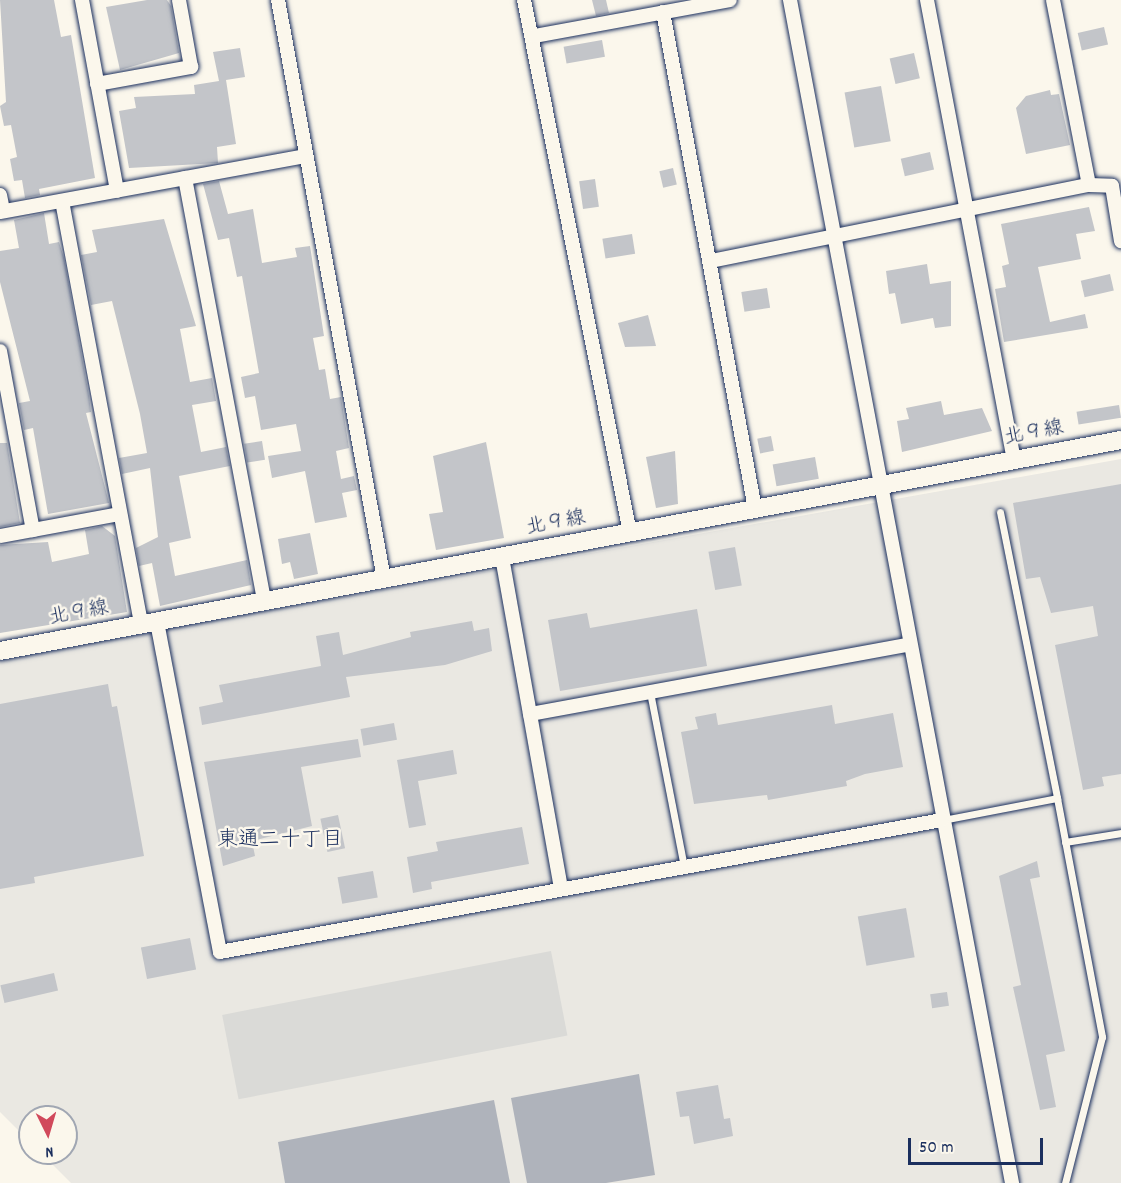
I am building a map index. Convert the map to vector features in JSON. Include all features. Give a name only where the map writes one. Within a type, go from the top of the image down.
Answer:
[{"type":"street","points":[[82,0],[117,191]]},
{"type":"street","points":[[97,84],[191,67],[178,0]]},
{"type":"street","points":[[278,0],[384,579]]},
{"type":"street","points":[[524,0],[534,36],[630,533]]},
{"type":"street","points":[[534,36],[730,0]]},
{"type":"street","points":[[790,0],[879,486],[1012,1183]]},
{"type":"street","points":[[927,0],[1014,460]]},
{"type":"street","points":[[1053,0],[1089,185]]},
{"type":"street","points":[[663,12],[711,261],[755,509]]},
{"type":"street","points":[[0,195],[2,212],[305,156]]},
{"type":"street","points":[[185,178],[264,601]]},
{"type":"street","points":[[711,261],[1089,185],[1112,186],[1121,241]]},
{"type":"street","points":[[62,201],[120,514],[149,623],[220,952],[942,820]]},
{"type":"street","points":[[0,351],[33,530]]},
{"type":"street","name":"北９線","points":[[0,651],[1121,440]]},
{"type":"street","points":[[0,536],[120,514]]},
{"type":"street","points":[[501,557],[561,888]]},
{"type":"street","points":[[530,714],[910,644]]},
{"type":"lane","points":[[1000,512],[1102,1037],[1065,1183]]},
{"type":"lane","points":[[650,692],[684,867]]},
{"type":"lane","points":[[942,820],[1057,798]]},
{"type":"lane","points":[[1065,842],[1121,832]]},
{"type":"shaded area","points":[[1121,459],[1121,1183],[71,1183],[53,1165],[78,1165],[78,1105],[18,1105],[18,1130],[0,1112],[0,658]]},
{"type":"shaded area","points":[[551,951],[567,1035],[239,1099],[222,1015]]},
{"type":"shaded area","points":[[639,1074],[655,1175],[606,1183],[527,1183],[511,1098]]},
{"type":"shaded area","points":[[494,1100],[510,1183],[285,1183],[278,1142]]},
{"type":"building","points":[[0,0],[54,0],[61,37],[71,35],[95,178],[39,189],[40,195],[25,198],[22,180],[14,181],[10,159],[17,157],[11,125],[4,126],[0,106],[6,102]]},
{"type":"building","points":[[147,0],[167,0],[171,6],[179,53],[120,70],[106,7]]},
{"type":"building","points":[[592,0],[606,0],[609,13],[596,16]]},
{"type":"building","points":[[1104,27],[1108,45],[1082,51],[1078,33]]},
{"type":"building","points":[[602,40],[605,57],[567,64],[564,47]]},
{"type":"building","points":[[240,48],[245,77],[226,80],[236,144],[217,147],[218,163],[129,168],[119,111],[136,108],[134,97],[195,94],[194,85],[219,81],[213,52]]},
{"type":"building","points":[[914,53],[920,78],[895,84],[890,59]]},
{"type":"building","points":[[881,86],[891,141],[854,148],[845,92]]},
{"type":"building","points":[[1050,90],[1051,95],[1059,94],[1070,145],[1026,154],[1016,108],[1026,96]]},
{"type":"building","points":[[930,152],[934,170],[905,176],[901,159]]},
{"type":"building","points":[[673,168],[677,185],[663,188],[659,171]]},
{"type":"building","points":[[595,179],[599,207],[583,209],[579,181]]},
{"type":"building","points":[[219,181],[228,214],[253,209],[262,263],[297,257],[295,248],[310,246],[324,336],[313,338],[319,370],[325,369],[330,399],[341,397],[349,448],[336,451],[341,479],[354,476],[357,490],[342,493],[347,517],[315,523],[305,471],[272,478],[268,456],[301,451],[296,424],[261,430],[255,396],[245,398],[241,377],[259,373],[242,276],[237,277],[229,238],[218,240],[203,184]]},
{"type":"building","points":[[1089,207],[1095,231],[1076,234],[1081,259],[1038,267],[1050,322],[1085,314],[1088,328],[1004,342],[995,289],[1006,287],[1002,266],[1009,264],[1001,224]]},
{"type":"building","points":[[44,213],[49,244],[59,242],[64,258],[89,396],[91,412],[86,413],[109,503],[48,514],[33,428],[24,430],[19,403],[30,401],[0,282],[0,251],[19,248],[14,220]]},
{"type":"building","points":[[164,219],[196,326],[180,329],[190,382],[212,378],[216,401],[192,405],[201,452],[226,447],[230,466],[179,476],[191,538],[169,543],[175,576],[247,560],[251,585],[160,606],[152,563],[139,566],[136,548],[158,537],[150,468],[122,474],[119,458],[147,453],[140,414],[112,301],[91,305],[81,255],[97,252],[92,230]]},
{"type":"building","points":[[632,234],[635,254],[605,258],[602,239]]},
{"type":"building","points":[[927,264],[930,284],[951,281],[951,326],[935,328],[933,318],[901,324],[895,293],[889,294],[886,271]]},
{"type":"building","points":[[1110,274],[1114,291],[1085,297],[1081,281]]},
{"type":"building","points":[[767,288],[770,308],[744,312],[741,292]]},
{"type":"building","points":[[648,315],[656,346],[625,347],[618,323]]},
{"type":"building","points":[[941,401],[944,415],[982,408],[992,431],[902,452],[897,421],[909,419],[906,408]]},
{"type":"building","points":[[1119,405],[1121,418],[1079,425],[1077,412]]},
{"type":"building","points":[[771,436],[774,451],[760,453],[757,439]]},
{"type":"building","points":[[262,441],[265,460],[247,463],[244,444]]},
{"type":"building","points":[[486,442],[504,538],[436,550],[429,514],[443,512],[433,456]]},
{"type":"building","points":[[0,443],[7,443],[20,523],[0,527]]},
{"type":"building","points":[[675,451],[678,504],[656,508],[646,457]]},
{"type":"building","points":[[815,457],[819,479],[776,486],[773,464]]},
{"type":"building","points":[[1121,484],[1121,774],[1102,777],[1104,786],[1083,790],[1055,645],[1098,636],[1093,606],[1051,613],[1040,577],[1026,579],[1013,503]]},
{"type":"building","points":[[102,526],[115,536],[127,612],[0,633],[0,545],[48,542],[52,562],[89,554],[85,530]]},
{"type":"building","points":[[310,533],[318,574],[294,579],[290,562],[282,564],[278,539]]},
{"type":"building","points":[[735,547],[742,585],[715,590],[708,552]]},
{"type":"building","points":[[697,609],[707,666],[560,691],[548,620],[587,613],[590,628]]},
{"type":"building","points":[[472,621],[474,631],[489,628],[492,651],[445,665],[346,677],[350,697],[202,725],[199,707],[223,702],[219,685],[321,666],[316,636],[339,632],[343,655],[411,637],[410,632]]},
{"type":"building","points":[[108,684],[112,707],[117,706],[144,856],[34,877],[35,883],[0,889],[0,704]]},
{"type":"building","points":[[832,705],[835,724],[893,713],[903,767],[865,774],[846,781],[847,786],[768,800],[767,795],[694,804],[681,732],[698,729],[695,717],[716,713],[718,725]]},
{"type":"building","points":[[394,723],[397,740],[363,746],[361,729]]},
{"type":"building","points":[[358,739],[361,757],[301,767],[312,826],[252,841],[255,856],[223,866],[204,762]]},
{"type":"building","points":[[453,750],[457,774],[418,781],[426,825],[409,828],[397,760]]},
{"type":"building","points":[[338,815],[345,848],[327,852],[320,819]]},
{"type":"building","points":[[522,827],[529,864],[431,882],[432,889],[413,893],[407,857],[438,851],[436,842]]},
{"type":"building","points":[[1037,861],[1040,877],[1030,879],[1065,1051],[1046,1055],[1056,1107],[1040,1110],[1013,987],[1021,985],[999,876]]},
{"type":"building","points":[[373,871],[378,898],[342,904],[338,877]]},
{"type":"building","points":[[906,908],[915,957],[866,966],[858,917]]},
{"type":"building","points":[[190,938],[196,969],[147,979],[141,948]]},
{"type":"building","points":[[54,973],[58,991],[4,1003],[0,985]]},
{"type":"building","points":[[947,992],[949,1006],[932,1008],[930,994]]},
{"type":"building","points":[[718,1085],[724,1119],[730,1118],[733,1136],[694,1144],[689,1116],[680,1117],[676,1092]]},
{"type":"district","name":"東通二十丁目","points":[[280,841]]}]
